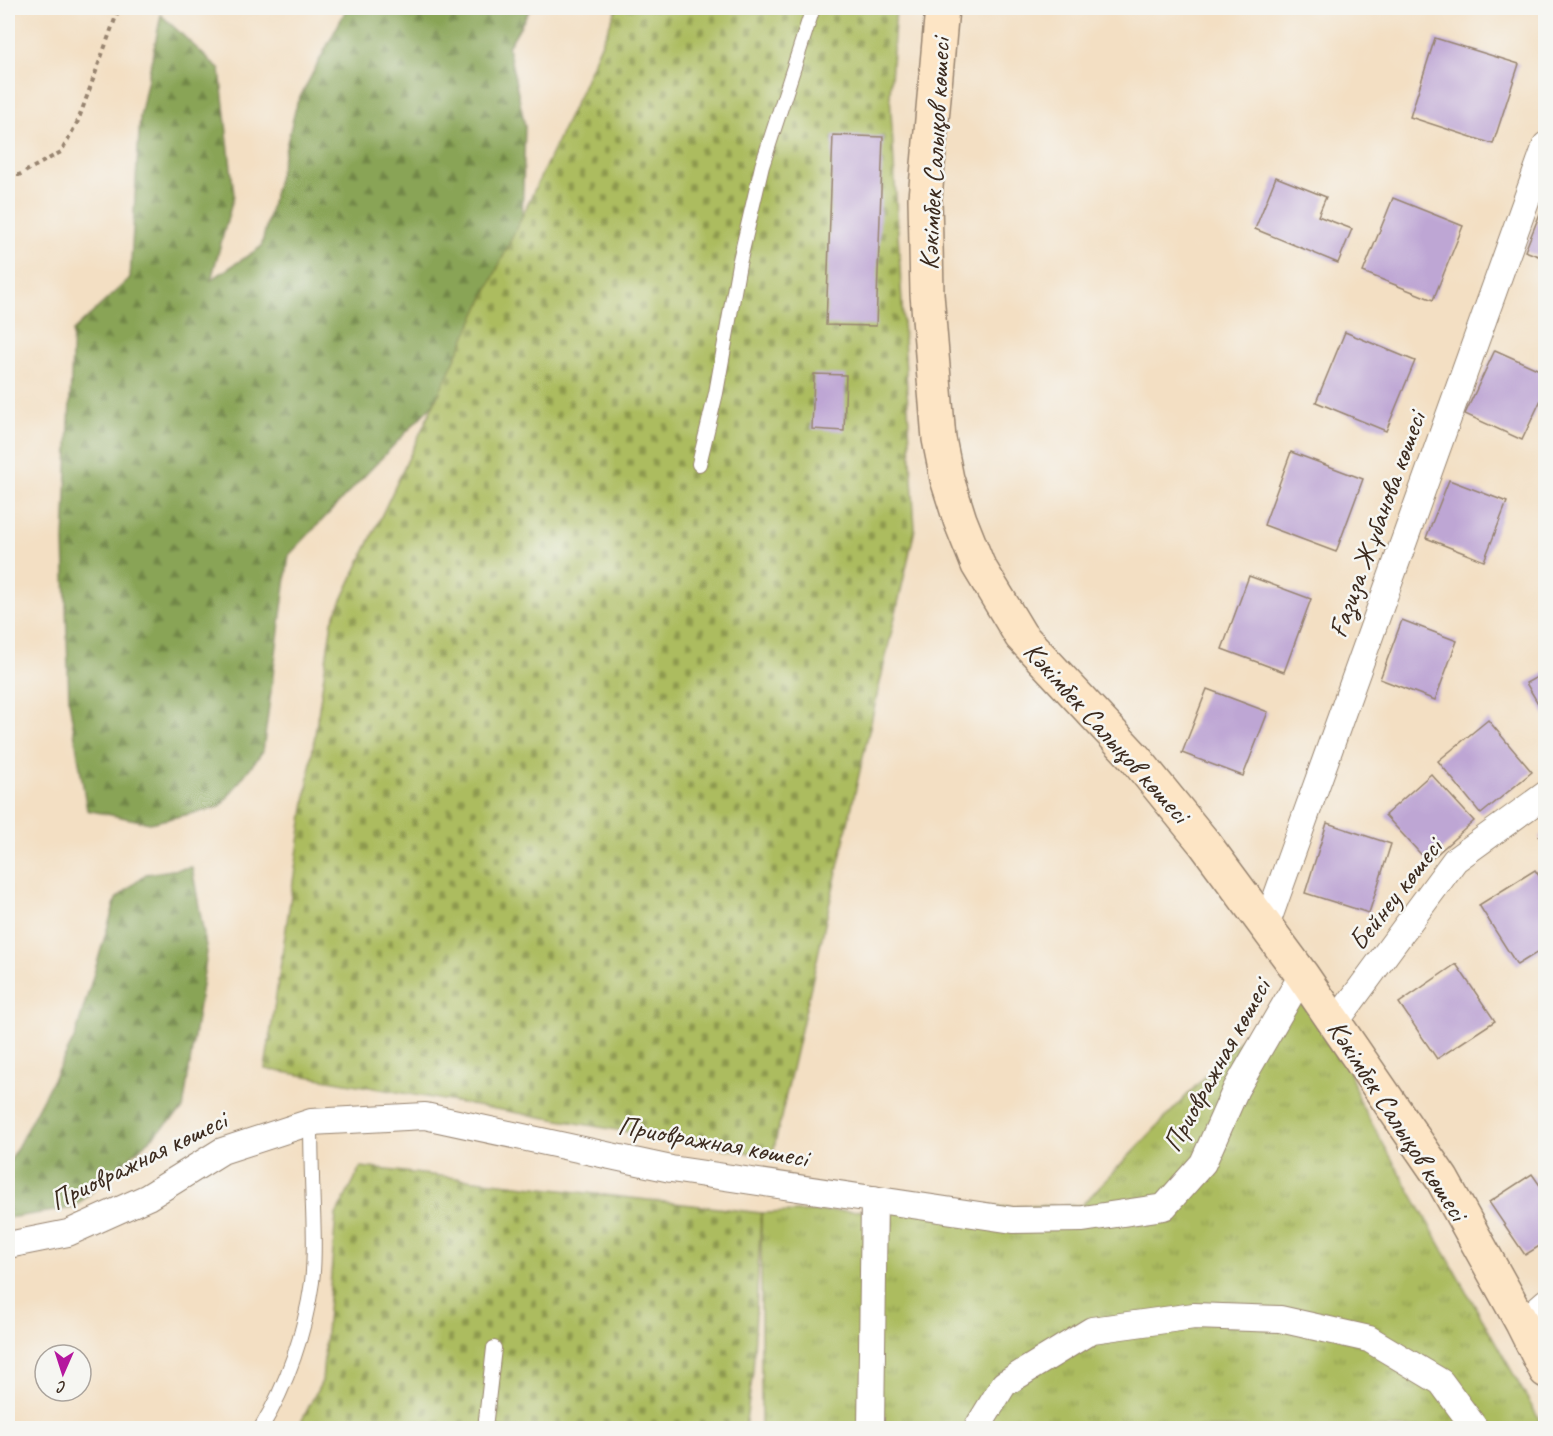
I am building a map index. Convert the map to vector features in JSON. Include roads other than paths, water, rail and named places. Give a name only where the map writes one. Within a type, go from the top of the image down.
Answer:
[{"type":"street","name":"Кәкімбек Салықов көшесі","points":[[942,8],[926,198],[927,294],[939,439],[947,478],[960,520],[978,565],[1021,636],[1135,758],[1205,844],[1302,975],[1534,1313],[1545,1371]]},
{"type":"street","name":"Ғазиза Жұбанова көшесі","points":[[1266,926],[1545,145]]},
{"type":"street","name":"Бейнеу көшесі","points":[[1335,1023],[1455,860],[1545,794]]},
{"type":"street","name":"Приовражная көшесі","points":[[8,1245],[68,1233],[147,1197],[222,1151],[311,1122],[425,1116],[671,1169],[1013,1220],[1083,1219],[1164,1207],[1203,1163],[1236,1089],[1302,975]]},
{"type":"street","points":[[871,1428],[874,1199]]},
{"type":"street","points":[[977,1428],[1004,1384],[1092,1330],[1194,1316],[1280,1319],[1369,1339],[1441,1382],[1475,1428]]},
{"type":"lane","points":[[699,464],[716,393],[739,264],[762,166],[813,8]]},
{"type":"lane","points":[[261,1428],[272,1410],[289,1369],[305,1318],[312,1282],[314,1249],[311,1122]]},
{"type":"lane","points":[[485,1428],[494,1348]]}]
